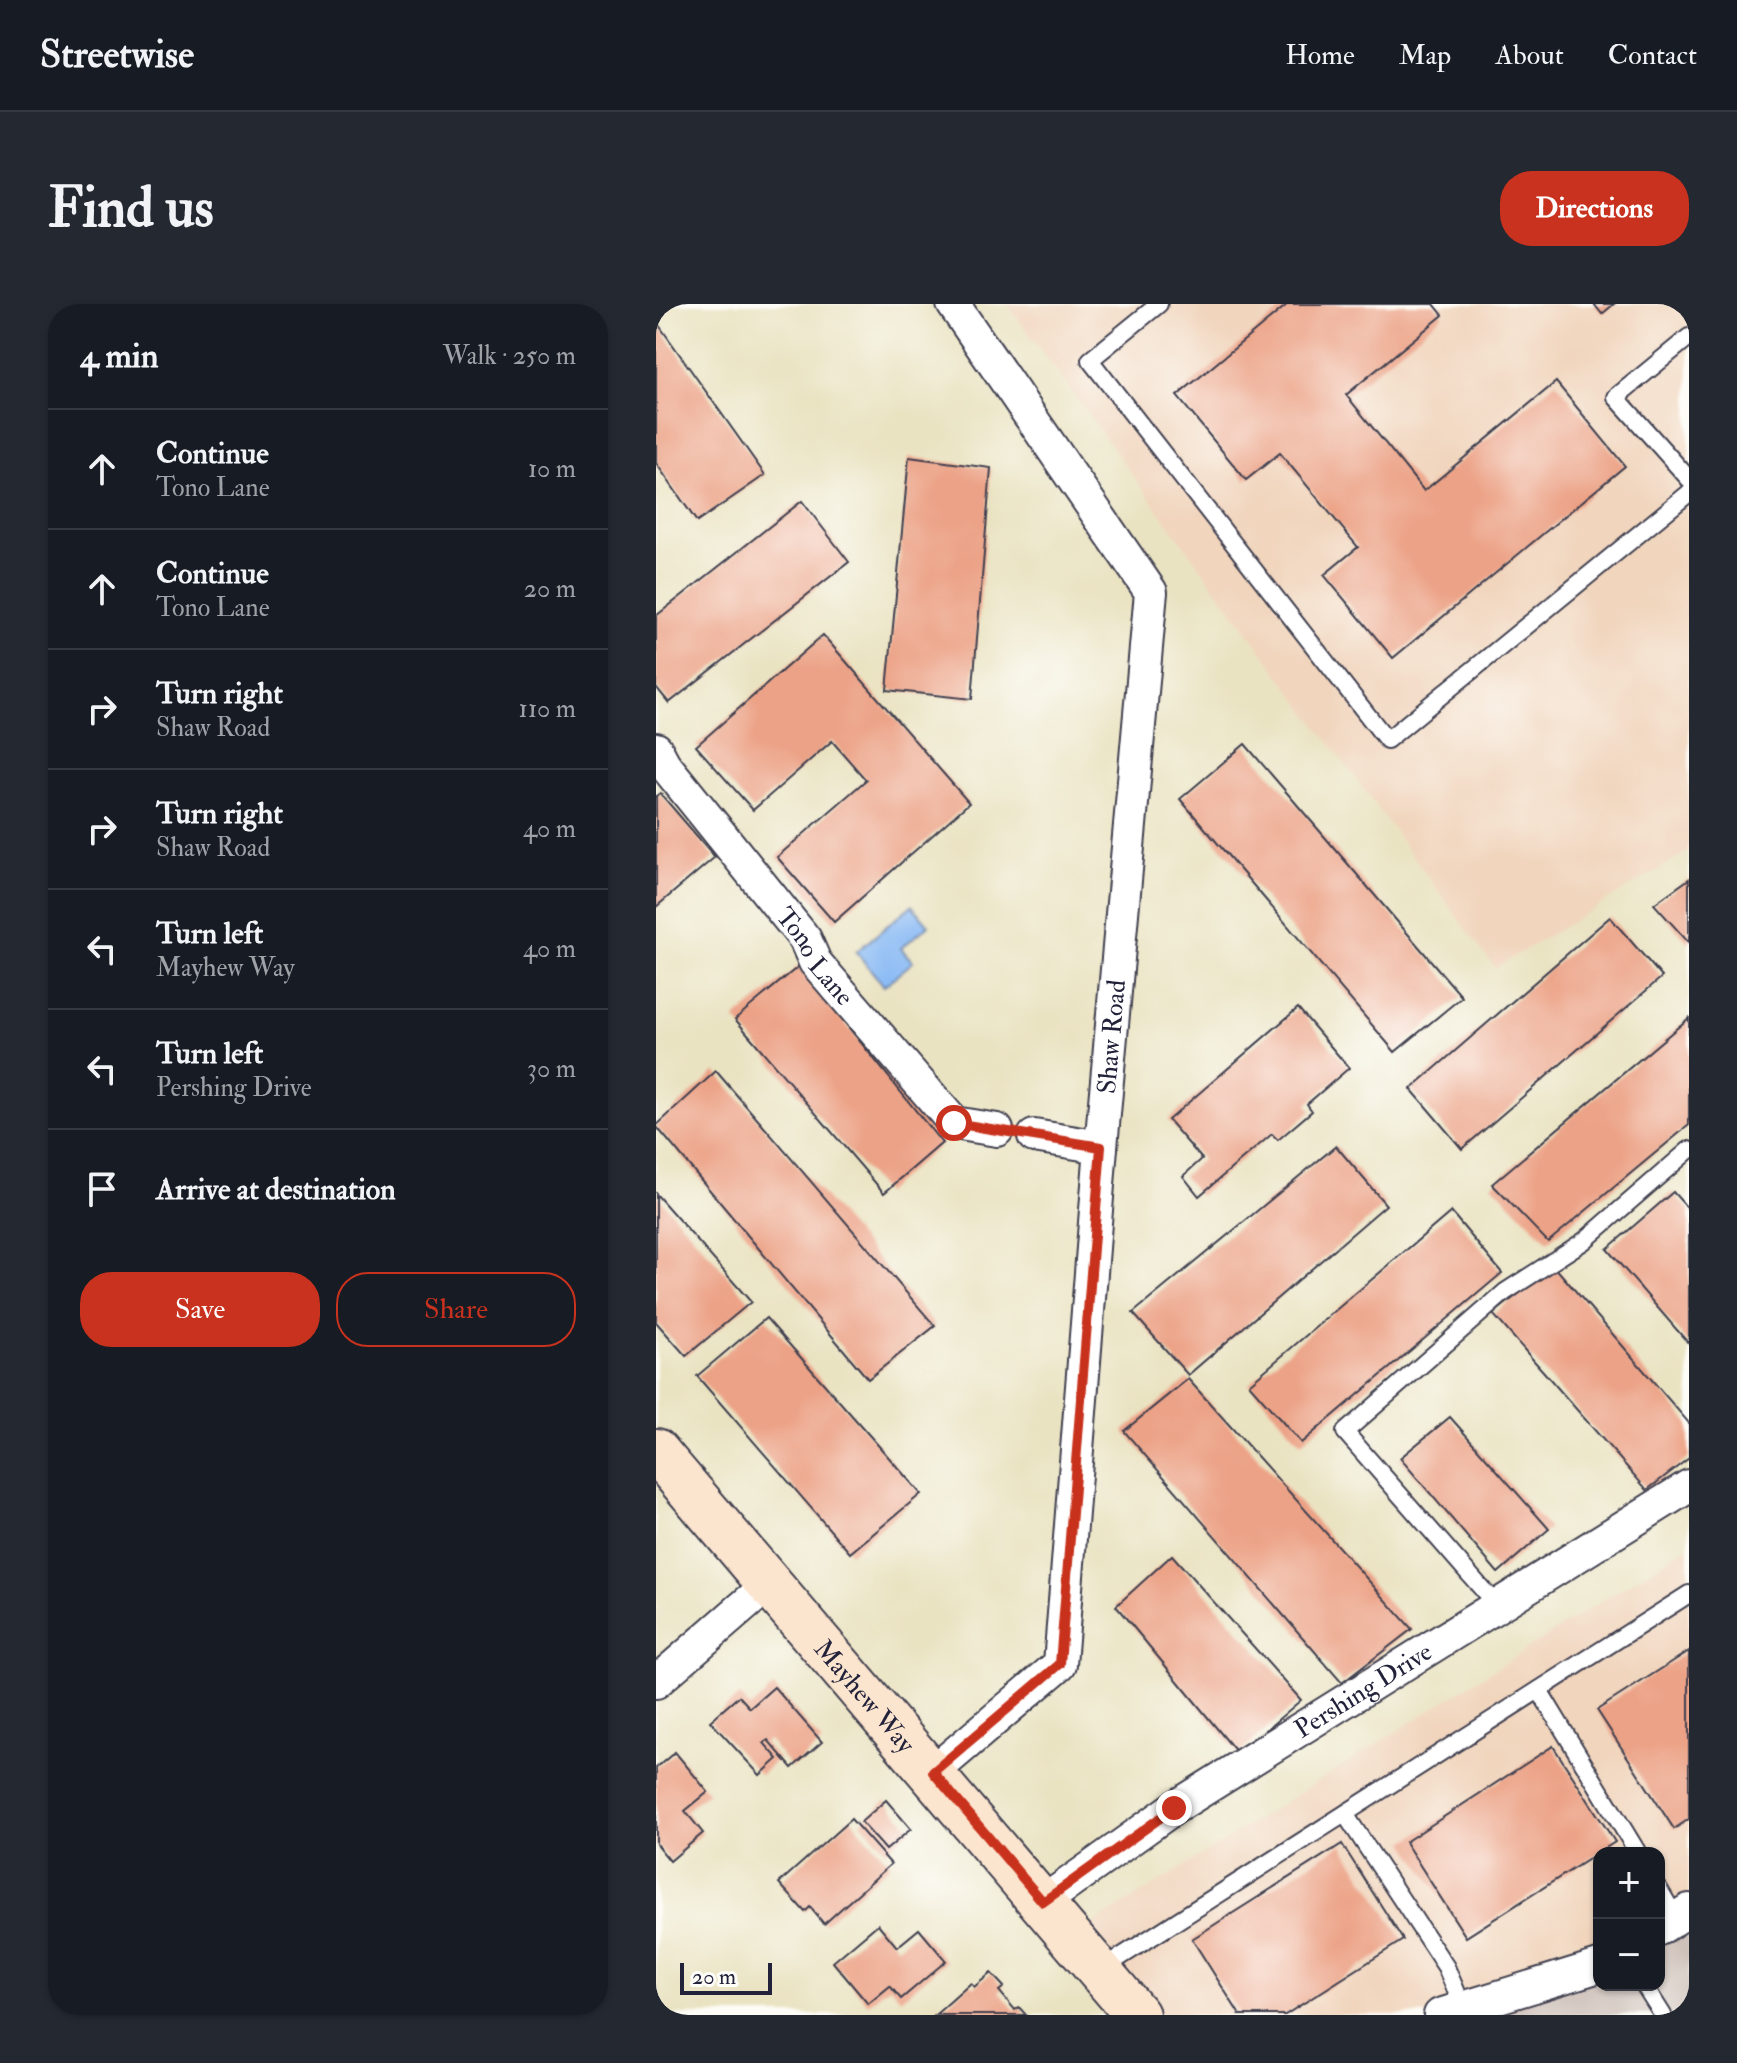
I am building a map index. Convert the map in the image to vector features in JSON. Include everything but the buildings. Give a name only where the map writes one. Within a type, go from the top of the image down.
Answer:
[{"type":"street","name":"Shaw Road","points":[[933,1772],[1060,1664],[1101,1147],[1151,592],[953,304]]},
{"type":"street","name":"Tono Lane","points":[[656,749],[664,764],[805,939],[815,962],[954,1123],[997,1130]]},
{"type":"street","points":[[1034,1136],[1101,1147]]},
{"type":"street","name":"Mayhew Way","points":[[656,1451],[933,1772],[1137,2015]]},
{"type":"street","name":"Pershing Drive","points":[[1043,1902],[1174,1808],[1689,1486]]},
{"type":"street","points":[[656,1682],[769,1584]]},
{"type":"street","points":[[1452,2011],[1593,1968]]},
{"type":"lane","points":[[1159,304],[1090,360],[1387,740],[1689,493]]},
{"type":"lane","points":[[1689,337],[1616,397],[1689,479]]},
{"type":"lane","points":[[997,1130],[1034,1136]]},
{"type":"lane","points":[[1498,1607],[1345,1432],[1505,1292],[1584,1241],[1689,1150]]},
{"type":"lane","points":[[1099,1970],[1689,1594]]},
{"type":"lane","points":[[1539,1690],[1634,1847]]},
{"type":"lane","points":[[1345,1814],[1446,1967],[1452,2011]]},
{"type":"lane","points":[[1665,1900],[1675,1919]]},
{"type":"lane","points":[[1648,1991],[1663,2015]]},
{"type":"shaded area","points":[[1007,304],[1689,304],[1689,851],[1495,968]]},
{"type":"shaded area","points":[[1689,1546],[1689,1910],[1665,1925],[1665,1847],[1593,1847],[1593,1968],[1440,2015],[1137,2015],[1071,1938]]},
{"type":"shaded area","points":[[1689,1910],[1689,2015],[1440,2015],[1593,1968],[1593,1991],[1665,1991],[1665,1925]]},
{"type":"water","points":[[912,905],[929,925],[901,948],[913,962],[884,986],[856,952]]},
{"type":"route","points":[[954,1123],[1101,1147],[1060,1664],[933,1772],[1043,1902],[1174,1808]]}]
